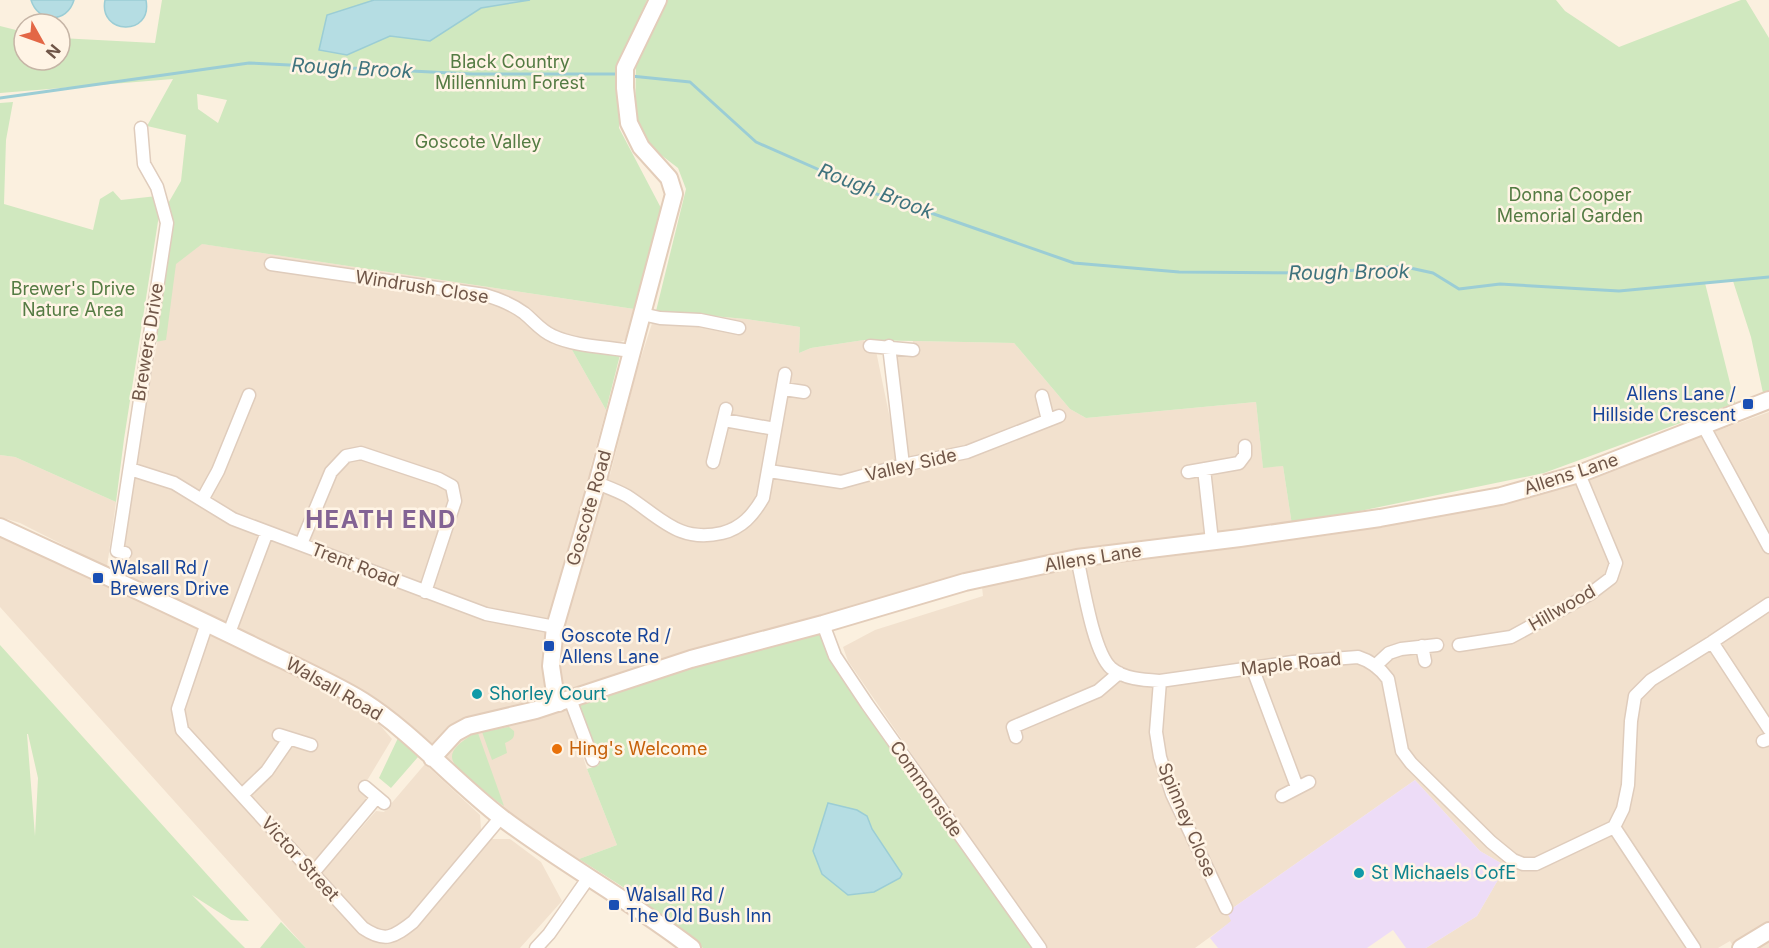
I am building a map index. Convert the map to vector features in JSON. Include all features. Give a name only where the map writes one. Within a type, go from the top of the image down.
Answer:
[{"type":"street","name":"Goscote Road","points":[[565,701],[554,686],[551,666],[555,627],[597,483],[674,194],[669,178],[641,147],[629,123],[625,88],[625,68],[658,0]]},
{"type":"street","name":"Brewers Drive","points":[[125,553],[117,551],[167,224],[157,187],[144,164],[141,128]]},
{"type":"street","name":"Windrush Close","points":[[271,264],[485,295],[504,301],[524,313],[551,336],[632,351]]},
{"type":"street","points":[[642,314],[660,318],[700,320],[739,328]]},
{"type":"street","points":[[870,346],[913,350]]},
{"type":"street","points":[[889,346],[903,465]]},
{"type":"street","points":[[597,483],[626,496],[659,521],[681,532],[706,536],[734,530],[753,515],[763,498],[785,374]]},
{"type":"street","points":[[784,389],[804,392]]},
{"type":"street","points":[[202,500],[218,471],[249,395]]},
{"type":"street","name":"Valley Side","points":[[769,471],[841,482],[903,465],[967,452],[1054,418],[1042,396]]},
{"type":"street","name":"Allens Lane","points":[[432,758],[447,740],[462,728],[565,701],[691,659],[823,624],[965,582],[1077,558],[1380,518],[1501,496],[1579,474],[1769,400]]},
{"type":"street","points":[[713,462],[725,414],[775,429]]},
{"type":"street","points":[[1703,425],[1769,547]]},
{"type":"street","points":[[218,435],[231,440]]},
{"type":"street","points":[[1188,472],[1239,463],[1245,455],[1245,446]]},
{"type":"street","points":[[300,544],[331,472],[346,456],[361,453],[440,479],[452,486],[455,501],[425,592]]},
{"type":"street","name":"Trent Road","points":[[129,469],[174,483],[233,519],[425,592],[486,614],[555,627]]},
{"type":"street","points":[[1204,469],[1212,541]]},
{"type":"street","name":"Hillwood","points":[[1459,645],[1472,639],[1512,637],[1590,594],[1611,578],[1616,563],[1579,474]]},
{"type":"street","name":"Walsall Road","points":[[0,527],[229,633],[363,701],[401,730],[501,817],[652,917],[692,948]]},
{"type":"street","points":[[229,633],[267,532]]},
{"type":"street","points":[[1016,737],[1012,727],[1098,691],[1119,673],[1110,667],[1097,644],[1077,558]]},
{"type":"street","points":[[1437,645],[1401,649],[1389,653],[1375,666],[1388,679],[1402,751],[1418,771],[1512,860],[1523,864],[1536,864],[1614,827],[1623,810],[1628,785],[1631,721],[1635,696],[1651,680],[1769,603]]},
{"type":"street","name":"Victor Street","points":[[207,623],[178,709],[182,729],[363,928],[375,936],[387,937],[397,934],[412,922],[501,817]]},
{"type":"street","name":"Commonside","points":[[823,624],[835,656],[861,695],[1040,948]]},
{"type":"street","points":[[1712,642],[1769,729]]},
{"type":"street","points":[[1422,646],[1425,661]]},
{"type":"street","name":"Maple Road","points":[[1119,673],[1138,680],[1160,681],[1293,662],[1358,657],[1375,666]]},
{"type":"street","points":[[1252,668],[1303,785],[1282,796]]},
{"type":"street","name":"Spinney Close","points":[[1160,681],[1155,732],[1160,757],[1172,794],[1221,884],[1226,908]]},
{"type":"street","points":[[565,701],[593,760]]},
{"type":"street","points":[[242,795],[267,771],[284,737],[311,745]]},
{"type":"street","points":[[313,873],[381,800],[365,787]]},
{"type":"street","points":[[1614,827],[1694,948]]},
{"type":"street","points":[[536,948],[549,934],[589,877]]},
{"type":"street","points":[[1741,948],[1769,931]]},
{"type":"shaded area","points":[[176,240],[634,309],[625,340],[616,344],[554,331],[552,344],[571,348],[606,410],[590,469],[610,475],[636,373],[656,311],[746,319],[800,327],[799,353],[811,348],[864,340],[867,349],[876,351],[897,453],[908,452],[894,354],[912,353],[913,341],[1014,343],[1070,409],[1086,418],[1256,402],[1263,467],[1283,466],[1292,525],[1125,543],[962,573],[839,615],[563,695],[587,769],[617,845],[579,859],[509,812],[410,724],[365,698],[115,574]]},
{"type":"shaded area","points":[[1769,412],[1769,948],[1734,948],[1730,941],[1718,948],[1426,948],[1477,916],[1506,866],[1480,851],[1415,780],[1227,912],[1232,921],[1195,948],[1045,948],[848,661],[843,647],[875,630],[983,596],[982,587],[1120,559],[1329,535],[1534,497]]},
{"type":"shaded area","points":[[0,455],[15,457],[116,502],[107,567],[20,523],[0,517]]},
{"type":"shaded area","points":[[0,533],[361,703],[392,739],[365,784],[367,800],[324,849],[335,858],[376,811],[384,812],[425,764],[480,815],[481,829],[493,839],[510,839],[541,862],[562,901],[520,948],[306,948],[0,607]]},
{"type":"shaded area","points":[[1415,780],[1480,851],[1506,866],[1477,916],[1426,948],[1406,948],[1393,930],[1367,948],[1218,948],[1210,938],[1231,921],[1227,912]]},
{"type":"green space","name":"Goscote Valley","points":[[162,0],[647,0],[619,63],[619,128],[661,208],[634,309],[202,244],[176,264],[166,340],[155,342],[169,223],[166,207],[181,181],[186,135],[147,126],[173,79],[0,93],[0,26],[12,29],[12,72],[72,72],[72,39],[155,43]],"holes":[[[197,94],[227,100],[218,123],[198,109]]]},
{"type":"green space","name":"Donna Cooper Memorial Garden","points":[[666,0],[1556,0],[1565,11],[1619,47],[1746,0],[1769,38],[1769,391],[1763,393],[1751,337],[1733,281],[1705,283],[1735,403],[1544,473],[1292,525],[1283,466],[1263,468],[1256,402],[1086,418],[1070,409],[1014,343],[864,340],[811,348],[799,353],[800,327],[746,319],[656,311],[686,189],[678,168],[652,148],[635,119],[636,64]]},
{"type":"green space","name":"Brewer's Drive Nature Area","points":[[13,102],[6,140],[4,204],[93,230],[100,199],[113,191],[121,200],[157,196],[159,215],[116,502],[15,457],[0,455],[0,103]]},
{"type":"green space","points":[[571,348],[620,355],[606,410]]},
{"type":"green space","points":[[823,624],[830,652],[1037,948],[703,948],[626,889],[579,859],[617,845],[587,769],[599,765],[576,703]]},
{"type":"green space","points":[[0,645],[249,921],[231,920],[192,895],[245,948],[0,948]],"holes":[[[27,734],[38,778],[35,836]]]},
{"type":"green space","points":[[509,727],[514,731],[514,736],[505,743],[507,753],[492,760],[482,732]]},
{"type":"green space","points":[[478,733],[504,806],[458,769],[454,763],[452,757],[457,746]]},
{"type":"green space","points":[[398,738],[418,757],[391,788],[379,778]]},
{"type":"green space","points":[[281,922],[306,948],[260,948]]},
{"type":"water","points":[[31,0],[74,0],[66,12],[39,12]]},
{"type":"water","points":[[105,0],[146,0],[146,12],[142,21],[134,25],[125,27],[117,25],[109,20],[105,12]]},
{"type":"water","points":[[374,0],[530,0],[481,8],[430,41],[390,36],[347,55],[319,50],[327,15]]},
{"type":"water","points":[[828,803],[857,810],[867,816],[872,829],[902,874],[900,878],[874,892],[848,895],[822,874],[813,851]]},
{"type":"waterway","name":"Rough Brook","points":[[0,98],[249,63],[472,74],[618,74]]},
{"type":"waterway","name":"Rough Brook","points":[[631,76],[690,82],[756,142],[865,190],[1074,263],[1179,272],[1323,273],[1401,266],[1433,273],[1459,289],[1500,284],[1619,291],[1769,277]]},
{"type":"place","name":"Allens Lane / Hillside Crescent","points":[[1748,404]]},
{"type":"place","name":"Walsall Rd / Brewers Drive","points":[[98,578]]},
{"type":"place","name":"Goscote Rd / Allens Lane","points":[[549,646]]},
{"type":"place","name":"Shorley Court","points":[[477,694]]},
{"type":"place","name":"Hing's Welcome","points":[[557,749]]},
{"type":"place","name":"St Michaels CofE","points":[[1359,873]]},
{"type":"place","name":"Walsall Rd / The Old Bush Inn","points":[[614,905]]},
{"type":"district","name":"HEATH END","points":[[381,520]]},
{"type":"park label","name":"Black Country Millennium Forest","points":[[510,72]]}]
